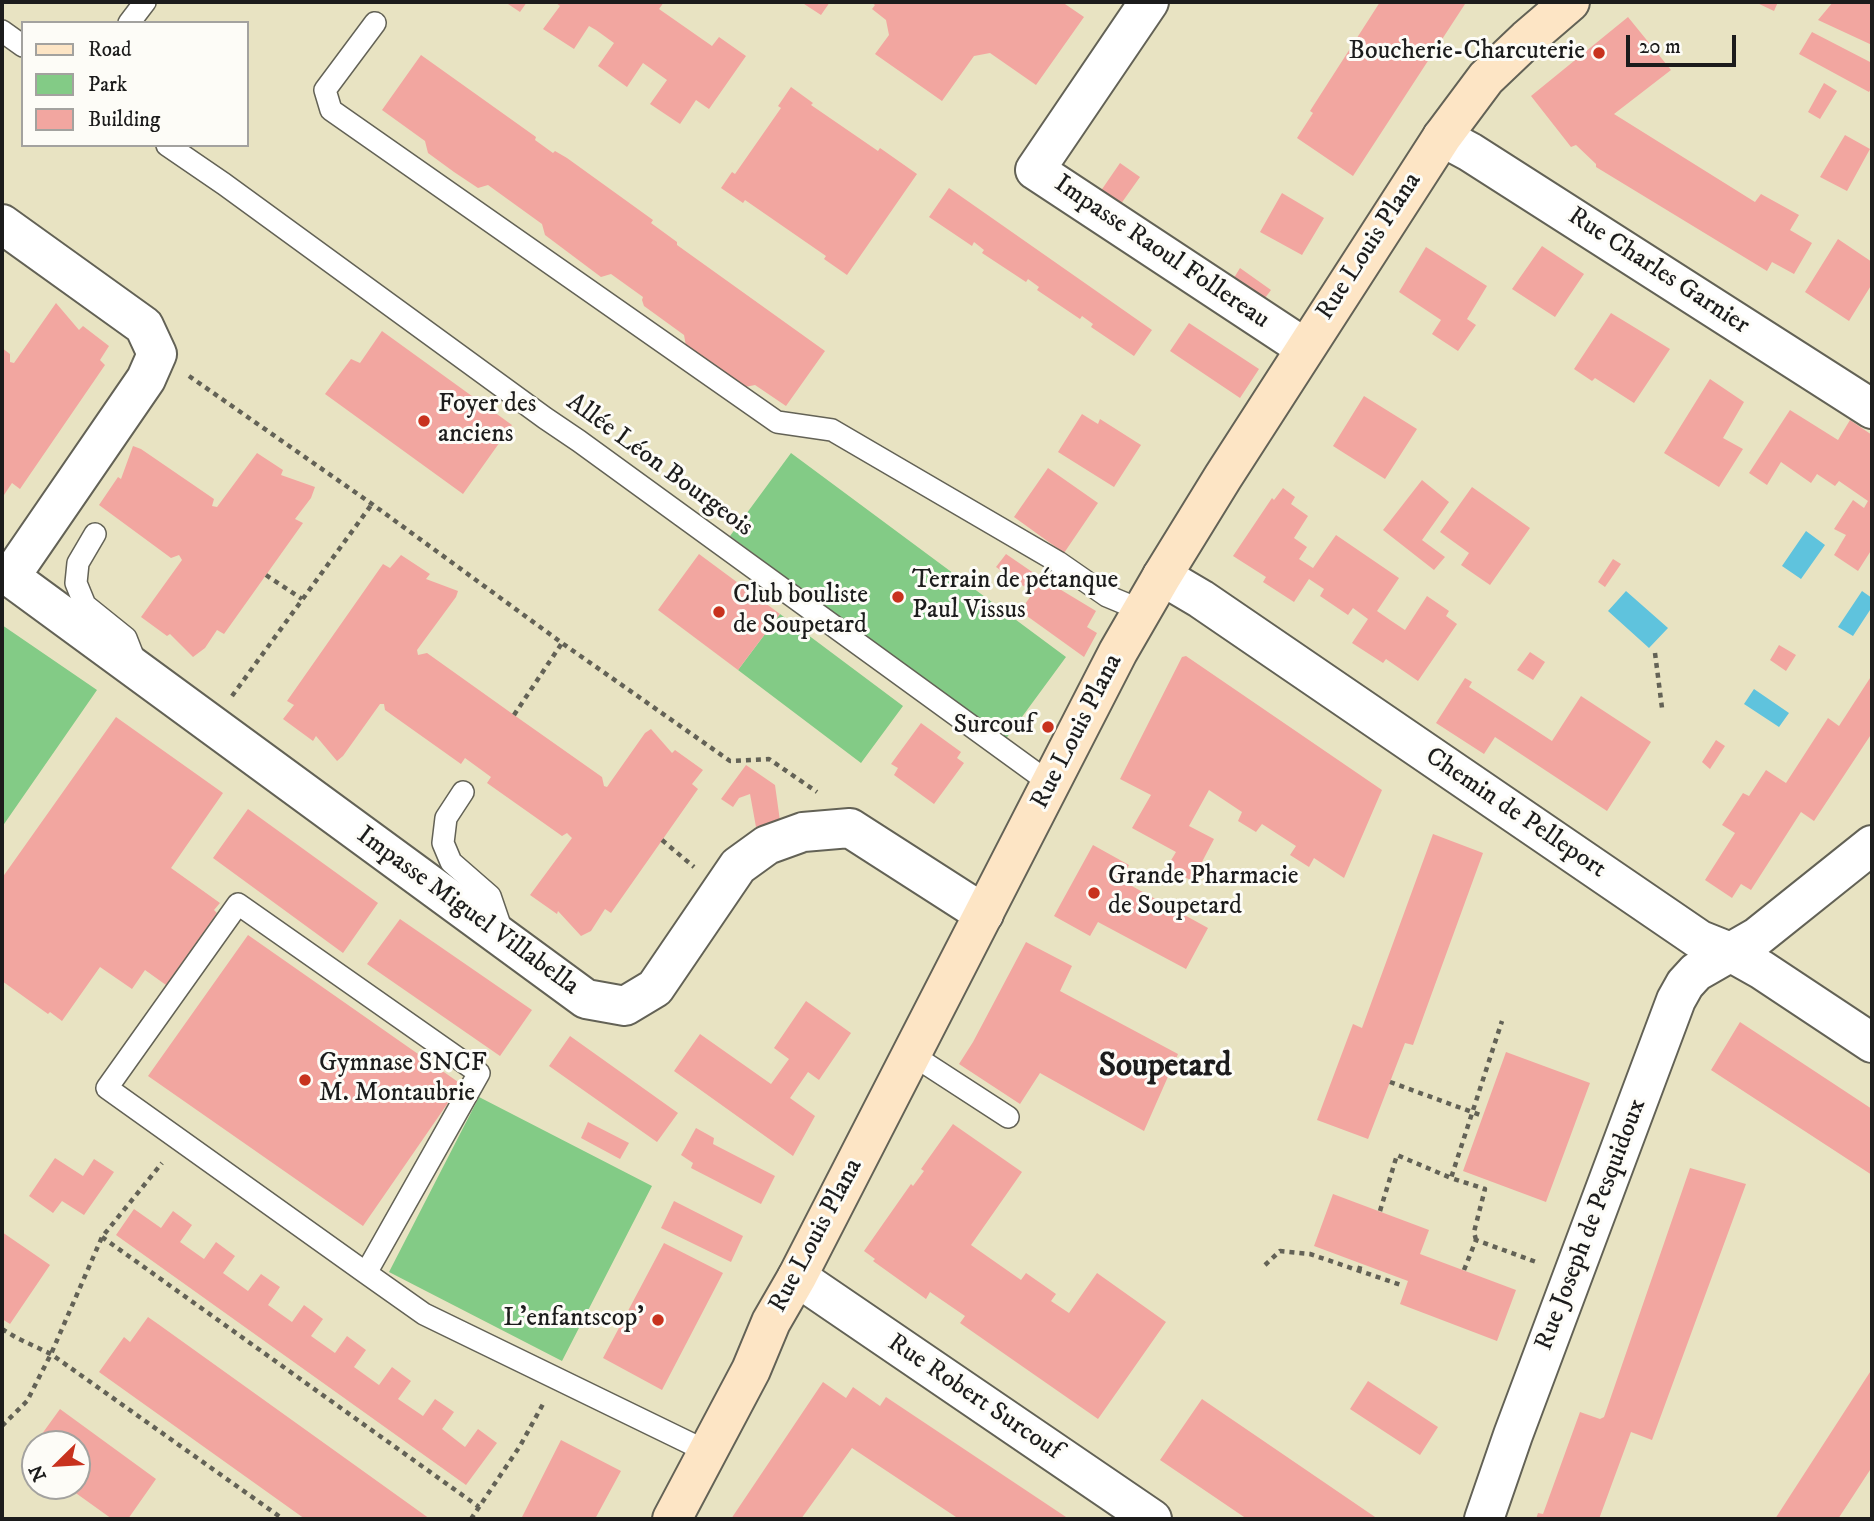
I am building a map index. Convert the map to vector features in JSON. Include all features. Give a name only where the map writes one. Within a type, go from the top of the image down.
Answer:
[{"type":"street","name":"Rue Louis Plana","points":[[672,1519],[1118,652],[1162,576],[1203,507],[1443,137],[1486,78],[1527,38],[1570,2]]},
{"type":"street","name":"Impasse Raoul Follereau","points":[[1139,5],[1035,170],[1305,348]]},
{"type":"street","name":"Rue Charles Garnier","points":[[1443,137],[1872,409]]},
{"type":"street","points":[[2,224],[144,326],[156,354]]},
{"type":"street","name":"Impasse Miguel Villabella","points":[[156,354],[146,379],[6,574],[586,999],[625,1006],[654,989],[738,866],[767,845],[803,832],[850,828],[984,914]]},
{"type":"street","name":"Chemin de Pelleport","points":[[1162,576],[1201,599],[1700,940],[1730,952],[1762,970],[1872,1044]]},
{"type":"street","name":"Rue Joseph de Pesquidoux","points":[[1484,1519],[1676,1000],[1685,984],[1696,972],[1757,937],[1872,845]]},
{"type":"street","name":"Rue Robert Surcouf","points":[[797,1277],[1152,1519]]},
{"type":"lane","points":[[131,21],[145,2]]},
{"type":"lane","points":[[375,23],[325,90],[331,110],[777,422],[832,430],[1058,562],[1107,596],[1143,611]]},
{"type":"lane","points":[[2,31],[21,45]]},
{"type":"lane","name":"Allée Léon Bourgeois","points":[[170,147],[1051,784]]},
{"type":"lane","points":[[95,534],[78,563],[76,583],[85,605],[126,638],[140,673]]},
{"type":"lane","points":[[463,792],[446,818],[443,843],[452,862],[490,896],[505,939]]},
{"type":"lane","points":[[366,1273],[479,1073],[238,904],[107,1088],[366,1273],[424,1314],[708,1452]]},
{"type":"lane","points":[[911,1054],[1008,1117]]},
{"type":"path","points":[[156,354],[730,761],[769,759],[824,798],[830,830]]},
{"type":"path","points":[[211,725],[372,505]]},
{"type":"path","points":[[266,575],[302,599]]},
{"type":"path","points":[[514,715],[562,643]]},
{"type":"path","points":[[1655,653],[1662,708]]},
{"type":"path","points":[[1451,1178],[1502,1021]]},
{"type":"path","points":[[1390,1082],[1483,1116]]},
{"type":"path","points":[[2,1426],[27,1401],[51,1354],[102,1237],[181,1141]]},
{"type":"path","points":[[1380,1211],[1397,1154],[1451,1178],[1485,1189],[1474,1232],[1476,1240],[1464,1270]]},
{"type":"path","points":[[102,1237],[479,1507]]},
{"type":"path","points":[[1476,1240],[1573,1276]]},
{"type":"path","points":[[1265,1265],[1280,1251],[1310,1254],[1401,1285]]},
{"type":"path","points":[[1359,1271],[1361,1263]]},
{"type":"path","points":[[2,1329],[51,1354],[283,1519]]},
{"type":"path","points":[[471,1519],[520,1446],[557,1379]]},
{"type":"green space","name":"Terrain de pétanque Paul Vissus","points":[[791,453],[1066,657],[1005,740],[730,536]]},
{"type":"green space","name":"Terrain de pétanque Paul Vissus","points":[[780,614],[903,706],[861,763],[738,670]]},
{"type":"green space","points":[[2,625],[97,690],[2,827]]},
{"type":"green space","points":[[479,1097],[652,1186],[562,1361],[389,1272]]},
{"type":"water","points":[[1806,531],[1825,545],[1801,579],[1782,566]]},
{"type":"water","points":[[1626,591],[1668,628],[1649,648],[1608,611]]},
{"type":"water","points":[[1862,591],[1872,598],[1872,607],[1853,636],[1838,627]]},
{"type":"water","points":[[1754,689],[1789,713],[1779,727],[1744,704]]},
{"type":"building","points":[[505,2],[527,2],[520,12]]},
{"type":"building","points":[[555,2],[664,2],[659,9],[712,46],[719,37],[746,56],[709,109],[696,100],[680,124],[650,104],[667,80],[643,63],[627,87],[598,66],[614,43],[596,30],[589,26],[574,49],[543,29],[560,6]]},
{"type":"building","points":[[801,2],[830,2],[821,15]]},
{"type":"building","points":[[871,2],[1065,2],[1084,17],[1036,85],[990,53],[974,56],[942,101],[875,54],[889,35],[886,20],[872,9],[875,5]]},
{"type":"building","points":[[1380,2],[1465,4],[1353,176],[1297,138],[1313,113],[1310,111]]},
{"type":"building","points":[[1755,2],[1778,2],[1774,11]]},
{"type":"building","points":[[1833,2],[1872,2],[1872,45],[1818,20]]},
{"type":"building","points":[[1628,17],[1671,70],[1614,114],[1755,202],[1761,194],[1799,215],[1790,230],[1812,243],[1794,274],[1772,262],[1767,271],[1596,167],[1576,145],[1571,147],[1531,96]]},
{"type":"building","points":[[1812,32],[1872,63],[1872,87],[1869,92],[1799,54]]},
{"type":"building","points":[[421,55],[536,137],[535,140],[553,153],[555,151],[567,158],[653,220],[651,223],[677,242],[677,245],[825,351],[786,406],[755,385],[745,387],[686,346],[684,335],[644,306],[643,297],[611,274],[601,277],[545,235],[542,224],[488,185],[478,188],[454,172],[428,153],[425,141],[382,110]]},
{"type":"building","points":[[1824,83],[1837,91],[1820,119],[1808,112]]},
{"type":"building","points":[[791,87],[813,103],[811,105],[917,174],[847,275],[824,259],[826,256],[745,200],[743,203],[721,188],[732,172],[735,174],[781,108],[778,106]]},
{"type":"building","points":[[1845,135],[1870,149],[1847,191],[1820,177]]},
{"type":"building","points":[[1120,163],[1140,177],[1118,208],[1098,195]]},
{"type":"building","points":[[949,188],[1152,330],[1134,356],[1091,327],[1093,324],[1082,316],[1080,319],[1037,290],[1039,287],[1028,279],[1026,282],[982,253],[984,250],[974,242],[972,246],[929,217]]},
{"type":"building","points":[[1282,193],[1324,218],[1302,255],[1260,232]]},
{"type":"building","points":[[1838,239],[1872,262],[1872,284],[1849,321],[1805,292]]},
{"type":"building","points":[[1542,246],[1584,274],[1555,317],[1512,289]]},
{"type":"building","points":[[1426,247],[1487,286],[1467,319],[1476,325],[1458,351],[1432,334],[1441,320],[1399,292]]},
{"type":"building","points":[[1240,268],[1271,290],[1259,306],[1229,286]]},
{"type":"building","points":[[56,303],[79,330],[83,326],[109,346],[100,360],[105,365],[20,489],[12,483],[2,498],[2,348],[10,354],[10,362],[14,363]]},
{"type":"building","points":[[1611,313],[1670,349],[1634,403],[1595,378],[1592,381],[1574,369]]},
{"type":"building","points":[[1189,323],[1259,369],[1240,398],[1170,351]]},
{"type":"building","name":"Foyer des anciens","points":[[382,331],[512,425],[463,494],[325,394],[351,359],[360,363]]},
{"type":"building","points":[[1710,379],[1744,402],[1723,438],[1743,449],[1719,487],[1664,453]]},
{"type":"building","points":[[1364,396],[1417,429],[1385,479],[1333,446]]},
{"type":"building","points":[[1790,410],[1838,440],[1850,420],[1872,435],[1872,549],[1858,571],[1834,555],[1846,535],[1834,529],[1853,500],[1864,508],[1868,501],[1839,481],[1835,486],[1817,474],[1811,483],[1781,462],[1767,485],[1749,473]]},
{"type":"building","points":[[1082,414],[1098,424],[1100,419],[1141,445],[1114,487],[1058,452]]},
{"type":"building","points":[[133,446],[214,499],[212,506],[217,507],[257,453],[283,470],[281,475],[315,487],[311,498],[295,519],[303,523],[224,634],[217,630],[205,648],[193,657],[170,634],[167,636],[141,617],[182,560],[179,555],[171,558],[99,505],[118,477],[121,479]]},
{"type":"building","points":[[1048,468],[1098,503],[1064,553],[1014,517]]},
{"type":"building","points":[[1422,480],[1449,502],[1422,540],[1445,557],[1434,570],[1383,530]]},
{"type":"building","points":[[1472,487],[1530,528],[1490,585],[1461,565],[1469,553],[1440,532]]},
{"type":"building","points":[[1283,488],[1295,497],[1291,504],[1308,516],[1294,538],[1307,547],[1299,559],[1313,568],[1336,535],[1399,578],[1377,611],[1390,620],[1405,630],[1427,596],[1449,611],[1446,616],[1457,624],[1418,681],[1386,659],[1383,663],[1352,643],[1368,619],[1353,608],[1348,615],[1320,596],[1324,589],[1309,579],[1294,602],[1263,582],[1266,577],[1233,556],[1272,498],[1274,500]]},
{"type":"building","name":"Club bouliste de Soupetard","points":[[699,554],[780,614],[738,670],[658,610]]},
{"type":"building","points":[[1006,554],[1041,578],[1032,592],[996,567]]},
{"type":"building","points":[[401,555],[430,574],[426,579],[458,591],[417,650],[418,655],[427,653],[602,777],[604,786],[607,787],[645,733],[651,729],[672,753],[675,750],[703,770],[692,784],[698,789],[611,913],[605,909],[591,931],[581,936],[558,911],[557,914],[530,895],[572,838],[567,833],[562,836],[487,783],[491,777],[465,758],[461,764],[385,710],[384,704],[380,704],[337,761],[316,736],[313,741],[283,719],[294,705],[287,701],[383,564],[390,568]]},
{"type":"building","points":[[1613,559],[1621,564],[1605,587],[1598,582]]},
{"type":"building","points":[[1043,579],[1096,611],[1087,627],[1097,633],[1084,657],[1020,611]]},
{"type":"building","points":[[1779,645],[1796,655],[1786,671],[1770,660]]},
{"type":"building","points":[[1530,652],[1545,662],[1533,680],[1517,670]]},
{"type":"building","points":[[1186,656],[1382,790],[1344,878],[1314,858],[1309,867],[1290,855],[1296,846],[1262,824],[1256,832],[1238,821],[1242,812],[1209,790],[1189,826],[1214,839],[1192,881],[1167,867],[1176,852],[1132,828],[1151,795],[1120,779],[1182,657]]},
{"type":"building","points":[[1872,675],[1872,733],[1814,821],[1801,812],[1751,890],[1741,884],[1732,898],[1705,880],[1735,833],[1722,825],[1743,793],[1749,796],[1766,770],[1786,783],[1828,718],[1839,726]]},
{"type":"building","points":[[1465,678],[1472,682],[1469,687],[1552,741],[1581,696],[1651,742],[1607,811],[1495,737],[1484,754],[1436,723]]},
{"type":"building","points":[[116,717],[223,793],[171,868],[220,903],[214,910],[217,913],[166,985],[145,970],[132,989],[100,967],[62,1021],[2,981],[2,878]]},
{"type":"building","points":[[921,723],[961,752],[957,758],[964,763],[934,804],[894,775],[898,768],[891,764]]},
{"type":"building","points":[[1716,740],[1725,746],[1710,769],[1702,762]]},
{"type":"building","points":[[746,765],[775,785],[780,821],[756,827],[750,794],[739,798],[733,807],[721,799]]},
{"type":"building","points":[[248,809],[378,903],[343,953],[213,858]]},
{"type":"building","points":[[1433,834],[1483,853],[1413,1045],[1405,1043],[1368,1139],[1317,1120],[1353,1024],[1362,1028]]},
{"type":"building","points":[[1093,845],[1129,865],[1121,880],[1208,928],[1186,969],[1098,922],[1090,936],[1054,916]]},
{"type":"building","points":[[400,919],[532,1010],[500,1056],[367,964]]},
{"type":"building","name":"Gymnase SNCF M. Montaubrie","points":[[248,935],[461,1084],[363,1226],[148,1076]]},
{"type":"building","points":[[1026,942],[1072,966],[1060,991],[1178,1054],[1144,1131],[1040,1073],[1020,1104],[959,1064]]},
{"type":"building","points":[[806,1001],[851,1033],[819,1080],[808,1072],[790,1098],[815,1116],[793,1156],[674,1071],[700,1034],[771,1084],[789,1059],[774,1048]]},
{"type":"building","points":[[1740,1022],[1872,1109],[1872,1175],[1711,1070]]},
{"type":"building","points":[[570,1036],[678,1113],[657,1142],[549,1066]]},
{"type":"building","points":[[1506,1052],[1590,1083],[1546,1202],[1463,1171]]},
{"type":"building","points":[[588,1122],[629,1143],[620,1159],[581,1138]]},
{"type":"building","points":[[953,1124],[1022,1172],[971,1245],[1021,1280],[1026,1273],[1056,1294],[1051,1301],[1069,1313],[1097,1273],[1166,1322],[1098,1419],[960,1323],[965,1316],[930,1292],[926,1299],[873,1261],[875,1259],[864,1251],[911,1184],[913,1186],[924,1171],[921,1169]]},
{"type":"building","points":[[696,1128],[714,1138],[713,1144],[775,1176],[761,1204],[691,1168],[693,1163],[681,1155]]},
{"type":"building","points":[[55,1158],[83,1176],[94,1159],[114,1172],[84,1215],[62,1201],[53,1213],[29,1196]]},
{"type":"building","points":[[1690,1168],[1746,1184],[1652,1440],[1631,1432],[1599,1519],[1536,1519],[1538,1513],[1543,1514],[1580,1412],[1600,1419],[1604,1417]]},
{"type":"building","points":[[1333,1194],[1429,1230],[1420,1254],[1516,1290],[1497,1341],[1400,1304],[1408,1281],[1314,1246]]},
{"type":"building","points":[[674,1201],[743,1236],[731,1262],[661,1228]]},
{"type":"building","points":[[134,1209],[161,1228],[173,1211],[192,1225],[180,1242],[204,1259],[216,1242],[235,1256],[223,1273],[248,1291],[261,1274],[280,1287],[268,1305],[292,1322],[304,1305],[323,1319],[311,1336],[335,1353],[347,1336],[366,1350],[354,1367],[379,1385],[392,1367],[411,1381],[398,1399],[423,1416],[435,1399],[454,1412],[442,1429],[465,1447],[478,1429],[497,1443],[466,1485],[116,1235]]},
{"type":"building","points":[[2,1232],[50,1265],[10,1324],[2,1319]]},
{"type":"building","points":[[664,1243],[723,1273],[662,1390],[603,1358]]},
{"type":"building","points":[[148,1317],[430,1519],[305,1519],[99,1372],[124,1337],[130,1342]]},
{"type":"building","points":[[1872,1369],[1872,1467],[1838,1519],[1775,1519]]},
{"type":"building","points":[[1368,1381],[1438,1427],[1420,1455],[1350,1409]]},
{"type":"building","points":[[823,1382],[846,1398],[853,1387],[880,1406],[886,1397],[1069,1519],[959,1519],[852,1448],[801,1519],[731,1519]]},
{"type":"building","points":[[1202,1399],[1378,1519],[1247,1519],[1160,1460]]},
{"type":"building","points":[[60,1409],[89,1430],[45,1430]]},
{"type":"building","points":[[91,1432],[156,1479],[128,1519],[112,1519],[86,1500],[91,1500]]},
{"type":"building","points":[[561,1440],[621,1471],[595,1519],[521,1519]]},
{"type":"place","name":"Boucherie-Charcuterie","points":[[1599,53]]},
{"type":"place","name":"Foyer des anciens","points":[[424,421]]},
{"type":"place","name":"Terrain de pétanque Paul Vissus","points":[[898,597]]},
{"type":"place","name":"Club bouliste de Soupetard","points":[[719,612]]},
{"type":"place","name":"Surcouf","points":[[1048,727]]},
{"type":"place","name":"Grande Pharmacie de Soupetard","points":[[1094,893]]},
{"type":"place","name":"Gymnase SNCF M. Montaubrie","points":[[305,1080]]},
{"type":"place","name":"L'enfantscop'","points":[[658,1320]]},
{"type":"district","name":"Soupetard","points":[[1165,1068]]}]
